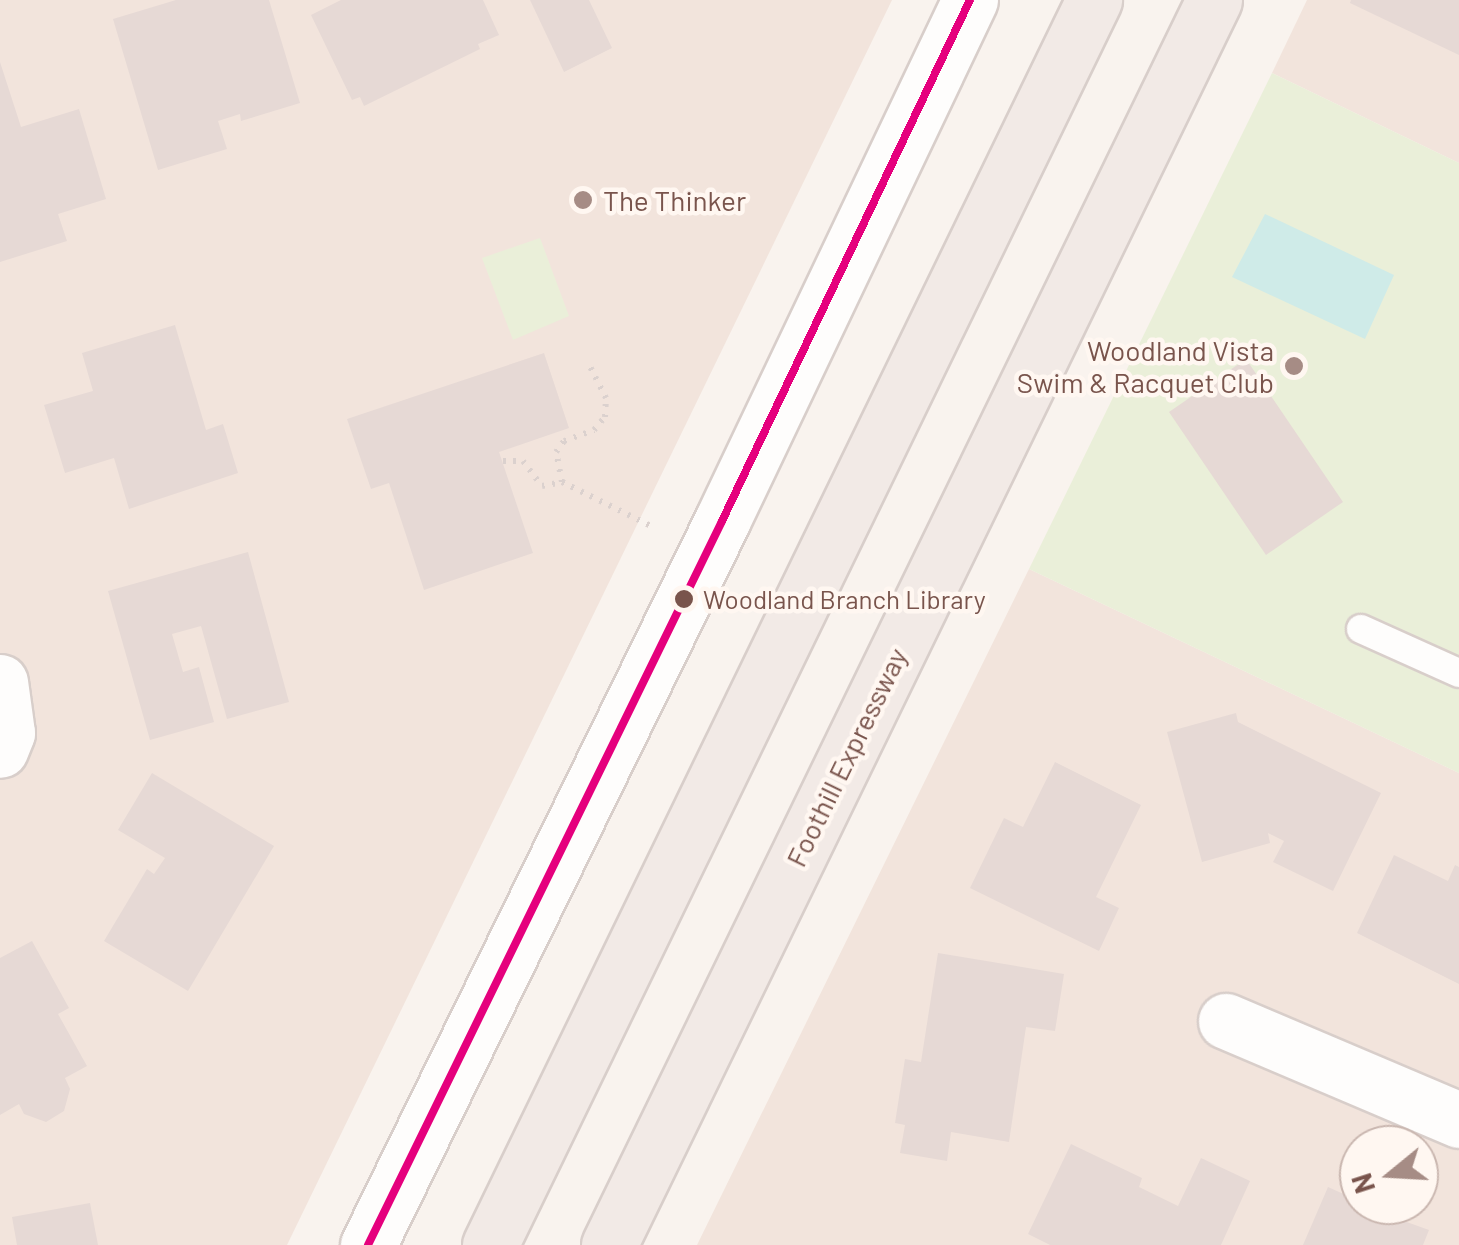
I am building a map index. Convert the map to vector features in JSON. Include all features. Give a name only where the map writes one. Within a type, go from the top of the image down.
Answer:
[{"type":"highway","points":[[490,1245],[1094,0]]},
{"type":"highway","name":"Foothill Expressway","points":[[609,1245],[1214,0]]},
{"type":"street","points":[[368,1245],[715,537],[970,0]]},
{"type":"street","points":[[1226,1021],[1459,1120]]},
{"type":"lane","points":[[1361,629],[1459,674]]},
{"type":"path","points":[[562,482],[556,452],[564,441],[594,430],[605,417],[606,398],[589,364]]},
{"type":"path","points":[[503,461],[523,462],[542,486],[562,482],[655,528]]},
{"type":"shaded area","points":[[0,0],[892,0],[287,1245],[0,1245]]},
{"type":"shaded area","points":[[1307,0],[1459,0],[1459,163],[1272,73]]},
{"type":"shaded area","points":[[1029,569],[1459,773],[1459,1245],[697,1245]]},
{"type":"green space","name":"Woodland Vista Swim & Racquet Club","points":[[1272,73],[1459,163],[1459,773],[1029,569]]},
{"type":"green space","points":[[540,238],[569,316],[513,340],[482,258]]},
{"type":"water","points":[[1265,214],[1394,275],[1365,339],[1232,277]]},
{"type":"building","points":[[176,0],[269,0],[300,103],[241,121],[240,114],[218,121],[227,149],[158,170],[113,19]]},
{"type":"building","points":[[341,0],[483,0],[499,35],[478,44],[480,49],[364,106],[360,97],[352,100],[311,15]]},
{"type":"building","points":[[530,0],[589,0],[612,48],[564,72]]},
{"type":"building","points":[[1459,0],[1459,55],[1350,3]]},
{"type":"building","points":[[0,62],[21,127],[79,109],[106,199],[58,214],[67,241],[0,262]]},
{"type":"building","points":[[175,325],[206,430],[223,424],[238,473],[129,509],[114,458],[65,473],[44,405],[93,391],[82,353]]},
{"type":"building","points":[[544,353],[569,428],[499,452],[533,553],[424,590],[389,483],[371,489],[347,419]]},
{"type":"building","points":[[1246,359],[1343,502],[1266,555],[1169,412]]},
{"type":"building","points":[[248,552],[289,702],[227,719],[201,626],[172,634],[183,672],[199,667],[214,722],[150,740],[108,591]]},
{"type":"building","points":[[1236,713],[1238,722],[1381,793],[1333,891],[1273,862],[1284,841],[1268,833],[1270,843],[1202,862],[1167,732]]},
{"type":"building","points":[[1055,762],[1141,805],[1096,897],[1119,908],[1099,951],[970,888],[1004,818],[1023,827]]},
{"type":"building","points":[[152,773],[274,846],[188,991],[104,941],[147,869],[154,874],[165,858],[118,830]]},
{"type":"building","points":[[1394,855],[1448,881],[1455,865],[1459,867],[1459,984],[1357,933]]},
{"type":"building","points":[[32,941],[69,1008],[58,1014],[87,1066],[65,1078],[70,1089],[64,1111],[46,1122],[24,1114],[19,1104],[0,1115],[0,958]]},
{"type":"building","points":[[938,953],[1064,974],[1055,1031],[1026,1027],[1009,1142],[951,1132],[947,1161],[900,1153],[905,1125],[895,1123],[905,1059],[921,1062]]},
{"type":"building","points":[[1071,1144],[1142,1178],[1139,1187],[1178,1206],[1201,1158],[1250,1181],[1221,1245],[1050,1245],[1028,1234]]},
{"type":"building","points":[[1328,1187],[1339,1192],[1339,1225],[1415,1225],[1429,1230],[1423,1245],[1303,1245]]},
{"type":"building","points":[[90,1203],[98,1245],[17,1245],[12,1217]]},
{"type":"transit line","points":[[368,1245],[722,521],[970,0]]},
{"type":"place","name":"The Thinker","points":[[583,200]]},
{"type":"place","name":"Woodland Vista Swim & Racquet Club","points":[[1294,366]]},
{"type":"place","name":"Woodland Branch Library","points":[[684,599]]}]
